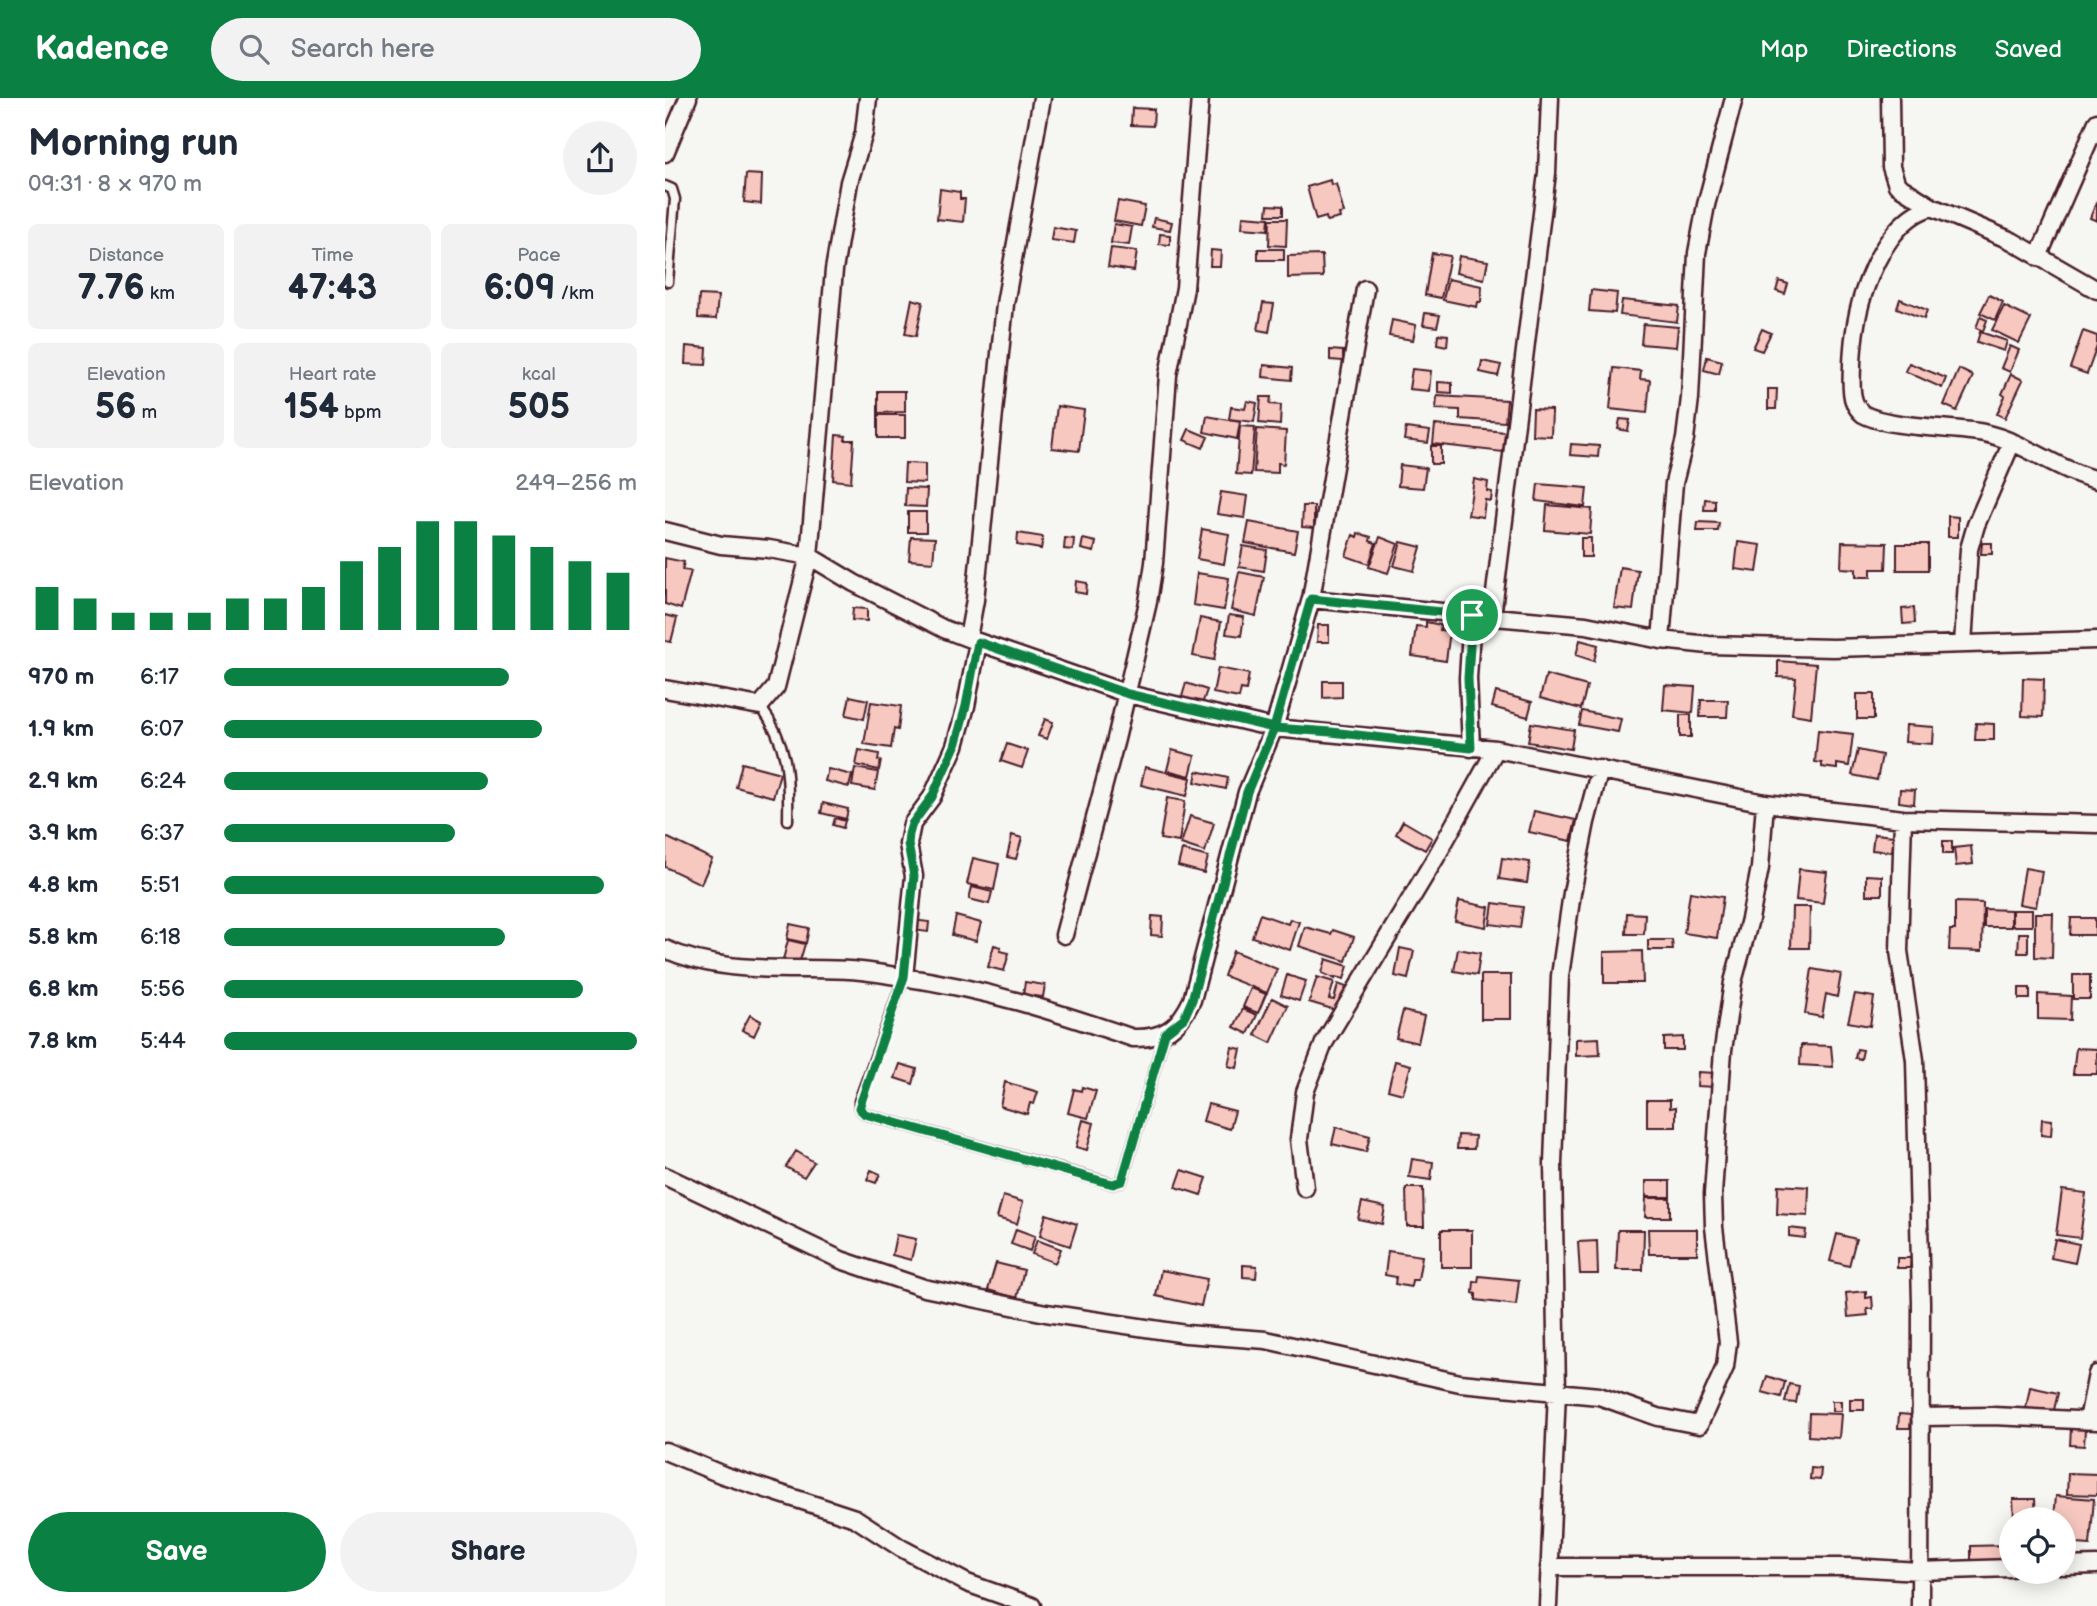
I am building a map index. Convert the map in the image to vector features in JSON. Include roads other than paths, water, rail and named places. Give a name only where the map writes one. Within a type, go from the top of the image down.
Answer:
[{"type":"street","points":[[665,153],[688,98]]},
{"type":"street","points":[[665,689],[760,706],[776,687],[809,555],[834,270],[849,182],[864,133],[867,98]]},
{"type":"street","points":[[904,977],[914,876],[908,844],[909,834],[912,824],[932,797],[955,746],[966,706],[1005,304],[1042,98]]},
{"type":"street","points":[[1064,935],[1128,694],[1148,602],[1154,563],[1168,375],[1185,288],[1200,98]]},
{"type":"street","points":[[1492,617],[1547,173],[1551,98]]},
{"type":"street","points":[[1661,640],[1674,483],[1685,439],[1690,398],[1697,253],[1706,205],[1734,98]]},
{"type":"street","points":[[1890,98],[1891,167],[1897,185],[1932,207],[2012,241],[2097,290]]},
{"type":"street","points":[[2038,257],[2097,122]]},
{"type":"street","points":[[1932,207],[1919,210],[1890,239],[1872,270],[1860,303],[1853,352],[1854,401],[1862,413],[1882,420],[1984,433],[2012,442],[2083,477],[2097,480]]},
{"type":"street","points":[[665,949],[680,956],[716,964],[851,970],[986,991],[1133,1038],[1149,1038],[1165,1033],[1184,1018],[1192,1000],[1247,792],[1274,728],[1311,599],[1364,289]]},
{"type":"street","points":[[1963,644],[1969,549],[1976,525],[2012,442]]},
{"type":"street","points":[[665,531],[721,545],[809,555],[854,583],[944,629],[973,640],[1128,694],[1274,728],[1496,749],[1765,803],[1903,819],[2097,824]]},
{"type":"street","points":[[1311,599],[1586,625],[1661,640],[1709,645],[1833,648],[2097,640]]},
{"type":"street","points":[[1471,748],[1468,678],[1472,615]]},
{"type":"street","points":[[1305,1188],[1299,1139],[1305,1093],[1324,1043],[1436,857],[1496,749]]},
{"type":"street","points":[[1548,1606],[1557,1391],[1553,1163],[1560,976],[1572,893],[1600,769]]},
{"type":"street","points":[[665,1176],[841,1260],[923,1288],[1046,1313],[1186,1334],[1266,1340],[1460,1383],[1599,1395],[1658,1417],[1699,1425],[1725,1367],[1728,1342],[1714,1227],[1713,1194],[1723,1050],[1733,982],[1760,869],[1765,803]]},
{"type":"street","points":[[1903,819],[1899,951],[1915,1060],[1921,1303],[1920,1606]]},
{"type":"street","points":[[1920,1417],[1993,1416],[2093,1420],[2097,1374]]},
{"type":"street","points":[[665,1451],[723,1475],[855,1518],[901,1548],[967,1583],[1032,1606]]},
{"type":"street","points":[[2076,1565],[2097,1564]]},
{"type":"street","points":[[1549,1567],[1851,1567],[1919,1571],[1999,1568]]},
{"type":"lane","points":[[665,186],[672,189],[675,199],[669,282]]},
{"type":"lane","points":[[760,706],[774,724],[784,754],[788,782],[788,820]]},
{"type":"lane","points":[[904,977],[859,1108],[865,1114],[1113,1184],[1122,1181],[1165,1033]]}]
